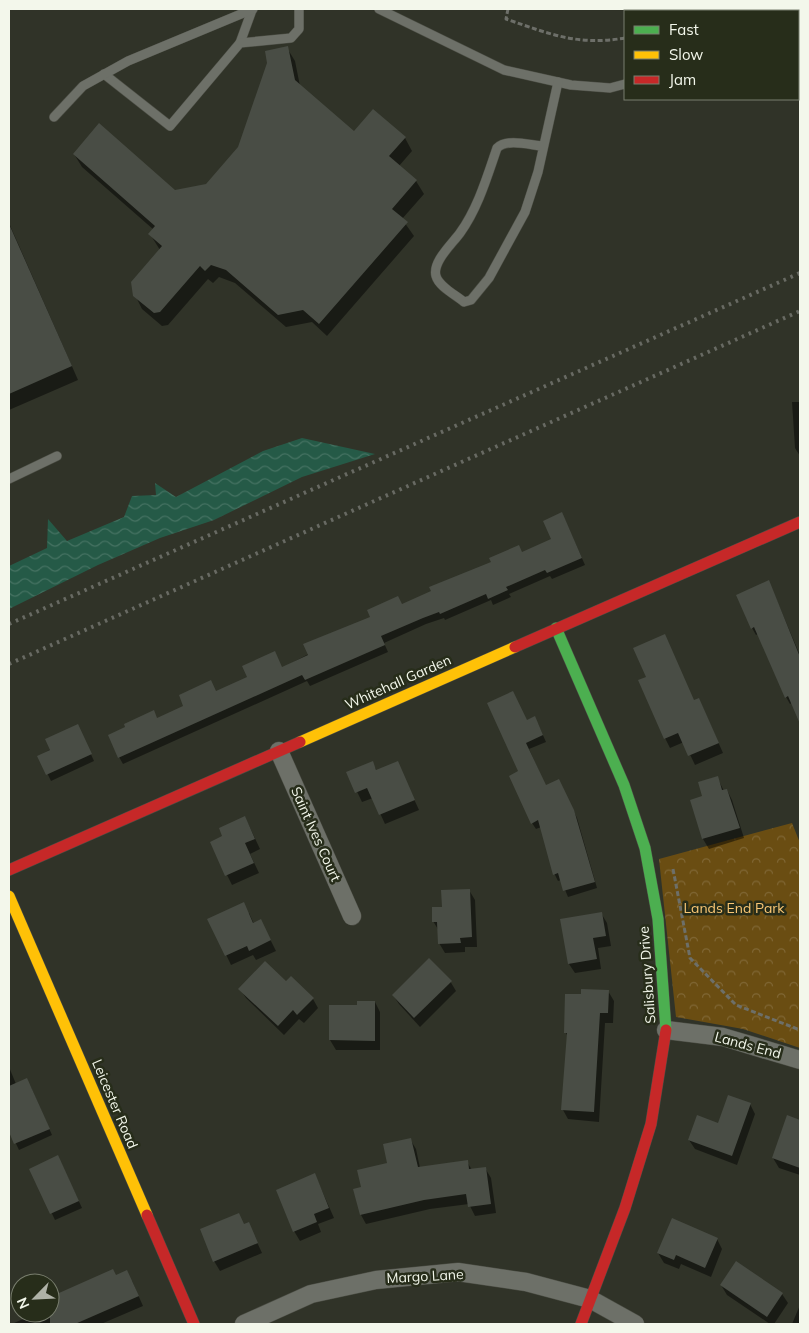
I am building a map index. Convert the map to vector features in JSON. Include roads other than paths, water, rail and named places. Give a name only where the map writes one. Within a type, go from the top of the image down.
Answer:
[{"type":"street","name":"Whitehall Garden","points":[[9,870],[800,522]]},
{"type":"street","name":"Salisbury Drive","points":[[556,628],[624,785],[645,848],[658,919],[666,1030],[650,1124],[625,1208],[581,1324]]},
{"type":"street","name":"Saint Ives Court","points":[[279,752],[352,916]]},
{"type":"street","name":"Leicester Road","points":[[9,896],[194,1324]]},
{"type":"street","name":"Lands End","points":[[666,1030],[723,1037],[800,1060]]},
{"type":"street","name":"Margo Lane","points":[[244,1324],[311,1294],[376,1280],[458,1272],[526,1282],[590,1299],[635,1324]]},
{"type":"lane","points":[[104,74],[170,126],[240,42],[252,9]]},
{"type":"lane","points":[[54,117],[83,86],[104,74],[128,61],[252,9]]},
{"type":"lane","points":[[240,42],[291,38],[299,30],[299,9]]},
{"type":"lane","points":[[379,9],[504,70],[558,82],[610,88],[624,84]]},
{"type":"lane","points":[[542,146],[510,143],[501,144],[497,148],[480,196],[466,224],[436,266],[436,276],[441,283],[464,302],[471,300],[489,278],[525,212],[538,172],[542,146],[558,82]]},
{"type":"lane","points":[[9,479],[57,456]]},
{"type":"water","points":[[302,438],[375,454],[302,477],[214,520],[160,538],[98,565],[9,609],[9,566],[47,548],[48,519],[67,541],[124,517],[132,496],[156,495],[155,483],[176,497],[263,451]]},
{"type":"railway","points":[[9,624],[800,273]]},
{"type":"railway","points":[[9,664],[800,311]]},
{"type":"park label","name":"Lands End Park","points":[[734,908]]}]
